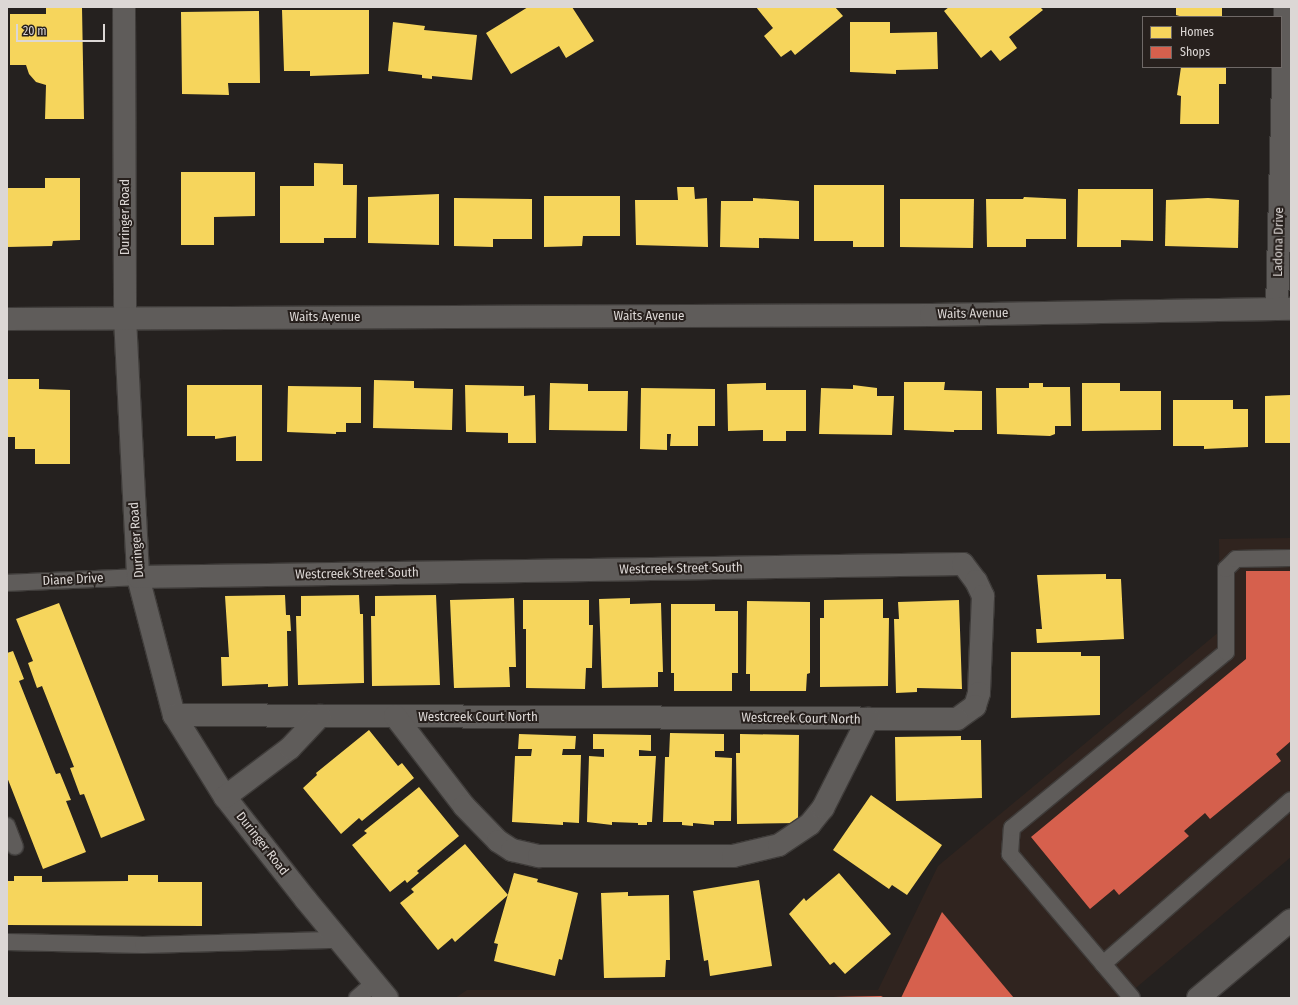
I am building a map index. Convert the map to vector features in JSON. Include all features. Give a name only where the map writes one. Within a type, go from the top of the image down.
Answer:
[{"type":"street","name":"Duringer Road","points":[[124,7],[125,318],[138,577],[174,715],[225,797],[339,940],[381,990]]},
{"type":"street","name":"Ladona Drive","points":[[1284,7],[1284,309]]},
{"type":"street","name":"Waits Avenue","points":[[7,319],[923,315],[1284,309]]},
{"type":"street","name":"Westcreek Street South","points":[[138,577],[963,564],[976,581],[983,596],[979,693],[975,706],[957,719],[868,720]]},
{"type":"street","name":"Westcreek Court North","points":[[174,715],[395,716],[868,720],[823,808],[810,824],[779,845],[733,856],[539,856],[512,850],[498,841],[464,806],[395,716]]},
{"type":"street","points":[[225,797],[290,748],[320,716]]},
{"type":"street","points":[[1198,998],[1291,920]]},
{"type":"lane","points":[[1132,998],[1010,854],[1012,828],[1226,652],[1226,569],[1236,558],[1291,558]]},
{"type":"lane","name":"Diane Drive","points":[[7,583],[138,577]]},
{"type":"lane","points":[[1103,964],[1291,800]]},
{"type":"lane","points":[[7,826],[15,847]]},
{"type":"lane","points":[[7,942],[143,945],[339,940]]},
{"type":"lane","points":[[357,998],[381,990]]},
{"type":"shaded area","points":[[1291,538],[1291,857],[1124,998],[455,998],[467,990],[878,990],[938,866],[1220,631],[1219,539]]},
{"type":"building: Homes","points":[[46,7],[82,7],[84,119],[45,119],[46,85],[36,82],[29,74],[26,65],[10,65],[10,14],[46,14]]},
{"type":"building: Homes","points":[[528,7],[572,7],[594,41],[566,58],[559,46],[511,74],[486,33]]},
{"type":"building: Homes","points":[[756,7],[835,7],[843,16],[795,55],[791,50],[781,57],[764,36],[773,28]]},
{"type":"building: Homes","points":[[949,7],[1040,7],[1043,10],[1009,37],[1017,48],[1000,61],[991,50],[981,58],[944,11]]},
{"type":"building: Homes","points":[[1176,7],[1222,7],[1222,16],[1176,15]]},
{"type":"building: Homes","points":[[282,10],[369,10],[369,74],[310,76],[310,71],[284,71]]},
{"type":"building: Homes","points":[[259,11],[260,83],[228,83],[229,95],[182,94],[181,12]]},
{"type":"building: Homes","points":[[393,22],[425,26],[424,30],[477,35],[472,80],[432,76],[432,79],[422,78],[422,75],[388,71]]},
{"type":"building: Homes","points":[[850,22],[890,22],[890,33],[937,32],[938,69],[896,70],[896,74],[850,72]]},
{"type":"building: Homes","points":[[1181,68],[1226,68],[1226,84],[1219,84],[1219,124],[1180,124],[1181,96],[1177,95]]},
{"type":"building: Homes","points":[[314,163],[343,164],[343,185],[357,185],[356,238],[324,238],[324,243],[280,243],[280,186],[314,186]]},
{"type":"building: Homes","points":[[181,172],[255,172],[255,216],[214,217],[214,245],[181,245]]},
{"type":"building: Homes","points":[[45,178],[80,178],[80,240],[53,241],[52,246],[7,247],[7,188],[45,188]]},
{"type":"building: Homes","points":[[814,185],[884,185],[884,247],[853,247],[853,241],[814,241]]},
{"type":"building: Homes","points":[[677,187],[694,187],[695,199],[707,198],[708,247],[636,245],[635,200],[678,200]]},
{"type":"building: Homes","points":[[1078,189],[1153,189],[1153,241],[1121,240],[1121,247],[1077,247]]},
{"type":"building: Homes","points":[[439,194],[439,245],[368,243],[368,197]]},
{"type":"building: Homes","points":[[544,196],[620,196],[620,236],[583,236],[582,246],[544,247]]},
{"type":"building: Homes","points":[[1024,197],[1066,199],[1066,239],[1026,239],[1026,247],[987,247],[986,199],[1023,199]]},
{"type":"building: Homes","points":[[454,198],[532,199],[532,239],[493,239],[493,247],[454,246]]},
{"type":"building: Homes","points":[[753,198],[799,201],[799,239],[759,238],[759,248],[720,247],[721,201],[753,201]]},
{"type":"building: Homes","points":[[1208,198],[1239,200],[1238,248],[1165,246],[1166,200]]},
{"type":"building: Homes","points":[[900,199],[974,199],[973,248],[900,247]]},
{"type":"building: Homes","points":[[7,379],[39,379],[39,389],[70,390],[70,464],[35,464],[35,449],[15,449],[15,437],[7,437]]},
{"type":"building: Homes","points":[[374,380],[414,381],[414,388],[453,389],[452,430],[373,428]]},
{"type":"building: Homes","points":[[904,382],[945,382],[944,390],[982,391],[982,430],[954,430],[954,432],[904,430]]},
{"type":"building: Homes","points":[[550,383],[588,384],[588,391],[628,391],[627,431],[549,430]]},
{"type":"building: Homes","points":[[766,383],[766,390],[806,390],[806,431],[786,431],[786,441],[763,441],[763,430],[728,431],[727,384]]},
{"type":"building: Homes","points":[[1029,383],[1043,383],[1043,387],[1070,387],[1071,426],[1055,426],[1055,434],[1050,436],[997,434],[996,388],[1029,388]]},
{"type":"building: Homes","points":[[1082,383],[1120,383],[1120,391],[1161,391],[1161,430],[1082,431]]},
{"type":"building: Homes","points":[[187,385],[262,385],[262,461],[236,461],[236,436],[215,439],[215,436],[187,436]]},
{"type":"building: Homes","points":[[465,385],[524,386],[524,396],[535,395],[536,443],[508,443],[508,433],[466,432]]},
{"type":"building: Homes","points":[[853,385],[877,388],[877,396],[894,396],[892,435],[819,434],[821,388],[853,389]]},
{"type":"building: Homes","points":[[288,386],[361,387],[361,423],[346,423],[346,432],[336,432],[336,434],[287,432]]},
{"type":"building: Homes","points":[[641,388],[715,389],[715,426],[698,426],[698,446],[670,446],[671,434],[667,434],[667,450],[640,449]]},
{"type":"building: Homes","points":[[1291,395],[1291,443],[1265,443],[1265,396]]},
{"type":"building: Homes","points":[[1173,400],[1233,400],[1233,409],[1248,409],[1248,447],[1204,449],[1204,446],[1173,446]]},
{"type":"building: Homes","points":[[1106,574],[1106,579],[1121,579],[1124,639],[1037,643],[1036,629],[1042,629],[1037,575]]},
{"type":"building: Homes","points":[[285,595],[286,615],[290,615],[291,631],[287,631],[288,686],[268,687],[268,684],[222,686],[221,657],[229,657],[225,596]]},
{"type":"building: Homes","points":[[359,595],[360,614],[363,614],[364,683],[298,685],[296,616],[301,616],[301,596]]},
{"type":"building: Homes","points":[[436,595],[440,685],[372,686],[371,616],[375,616],[375,596]]},
{"type":"building: Homes","points":[[514,598],[516,667],[509,667],[510,687],[454,688],[450,600]]},
{"type":"building: Homes","points":[[630,598],[630,604],[661,603],[663,672],[658,672],[658,687],[602,688],[599,599]]},
{"type":"building: Homes","points":[[883,599],[883,618],[889,618],[888,686],[820,687],[820,618],[824,618],[824,600]]},
{"type":"building: Homes","points":[[523,600],[589,600],[589,625],[593,625],[592,668],[586,668],[585,689],[526,688],[526,629],[523,629]]},
{"type":"building: Homes","points":[[959,600],[962,689],[917,688],[917,692],[896,693],[894,619],[899,619],[898,602]]},
{"type":"building: Homes","points":[[747,601],[810,602],[810,673],[807,674],[806,691],[750,691],[750,674],[746,674]]},
{"type":"building: Homes","points":[[59,603],[145,820],[101,838],[84,794],[80,795],[70,768],[74,767],[42,686],[37,688],[28,663],[33,661],[16,619]]},
{"type":"building: Homes","points":[[671,604],[715,604],[715,611],[738,611],[738,673],[732,673],[732,691],[674,691],[674,673],[671,673]]},
{"type":"building: Homes","points":[[13,651],[24,679],[19,681],[56,774],[60,773],[71,800],[66,801],[86,852],[43,869],[7,777],[7,653]]},
{"type":"building: Homes","points":[[1011,652],[1081,652],[1081,656],[1100,656],[1100,715],[1011,718]]},
{"type":"building: Homes","points":[[369,730],[398,766],[402,763],[414,778],[362,821],[359,818],[341,834],[303,788],[317,775],[316,773]]},
{"type":"building: Homes","points":[[670,733],[724,734],[724,751],[715,751],[715,757],[732,758],[731,821],[714,821],[714,825],[693,823],[693,826],[682,825],[682,822],[663,822],[665,757],[669,757]]},
{"type":"building: Homes","points":[[519,734],[576,736],[575,749],[563,749],[562,755],[581,755],[579,823],[563,822],[563,825],[512,822],[515,756],[531,756],[532,749],[518,749]]},
{"type":"building: Homes","points":[[593,734],[651,735],[651,751],[639,750],[639,756],[656,756],[652,822],[647,822],[647,825],[638,825],[638,823],[612,822],[612,825],[587,822],[589,756],[604,757],[604,749],[593,749]]},
{"type":"building: Homes","points":[[740,734],[799,735],[798,823],[737,824],[736,753],[740,753]]},
{"type":"building: Homes","points":[[961,736],[961,740],[981,740],[982,798],[896,801],[895,737]]},
{"type":"building: Homes","points":[[419,787],[459,836],[417,871],[419,873],[407,883],[405,880],[390,892],[352,845],[367,833],[364,831]]},
{"type":"building: Homes","points":[[871,795],[942,845],[907,895],[892,885],[889,889],[833,850]]},
{"type":"building: Homes","points":[[465,844],[508,895],[455,942],[452,938],[438,950],[400,903],[414,892],[411,889]]},
{"type":"building: Homes","points":[[514,873],[538,879],[537,882],[578,893],[562,960],[559,959],[555,976],[494,961],[498,944],[494,943]]},
{"type":"building: Homes","points":[[839,873],[891,934],[845,974],[834,962],[830,965],[789,914],[804,898],[806,901]]},
{"type":"building: Homes","points":[[128,875],[158,875],[158,882],[202,882],[202,926],[7,925],[7,881],[14,881],[14,876],[42,876],[42,882],[128,881]]},
{"type":"building: Homes","points":[[759,880],[772,966],[710,976],[708,960],[704,961],[693,891]]},
{"type":"building: Homes","points":[[628,892],[628,896],[669,895],[670,960],[666,960],[665,977],[604,978],[601,893]]},
{"type":"building: Shops","points":[[1246,571],[1291,571],[1291,741],[1276,754],[1281,761],[1210,819],[1205,813],[1184,831],[1189,836],[1119,895],[1114,889],[1090,909],[1031,837],[1246,659]]},
{"type":"building: Shops","points":[[942,912],[1014,998],[901,998]]},
{"type":"building: Shops","points":[[881,996],[885,998],[833,998],[833,997]]}]
